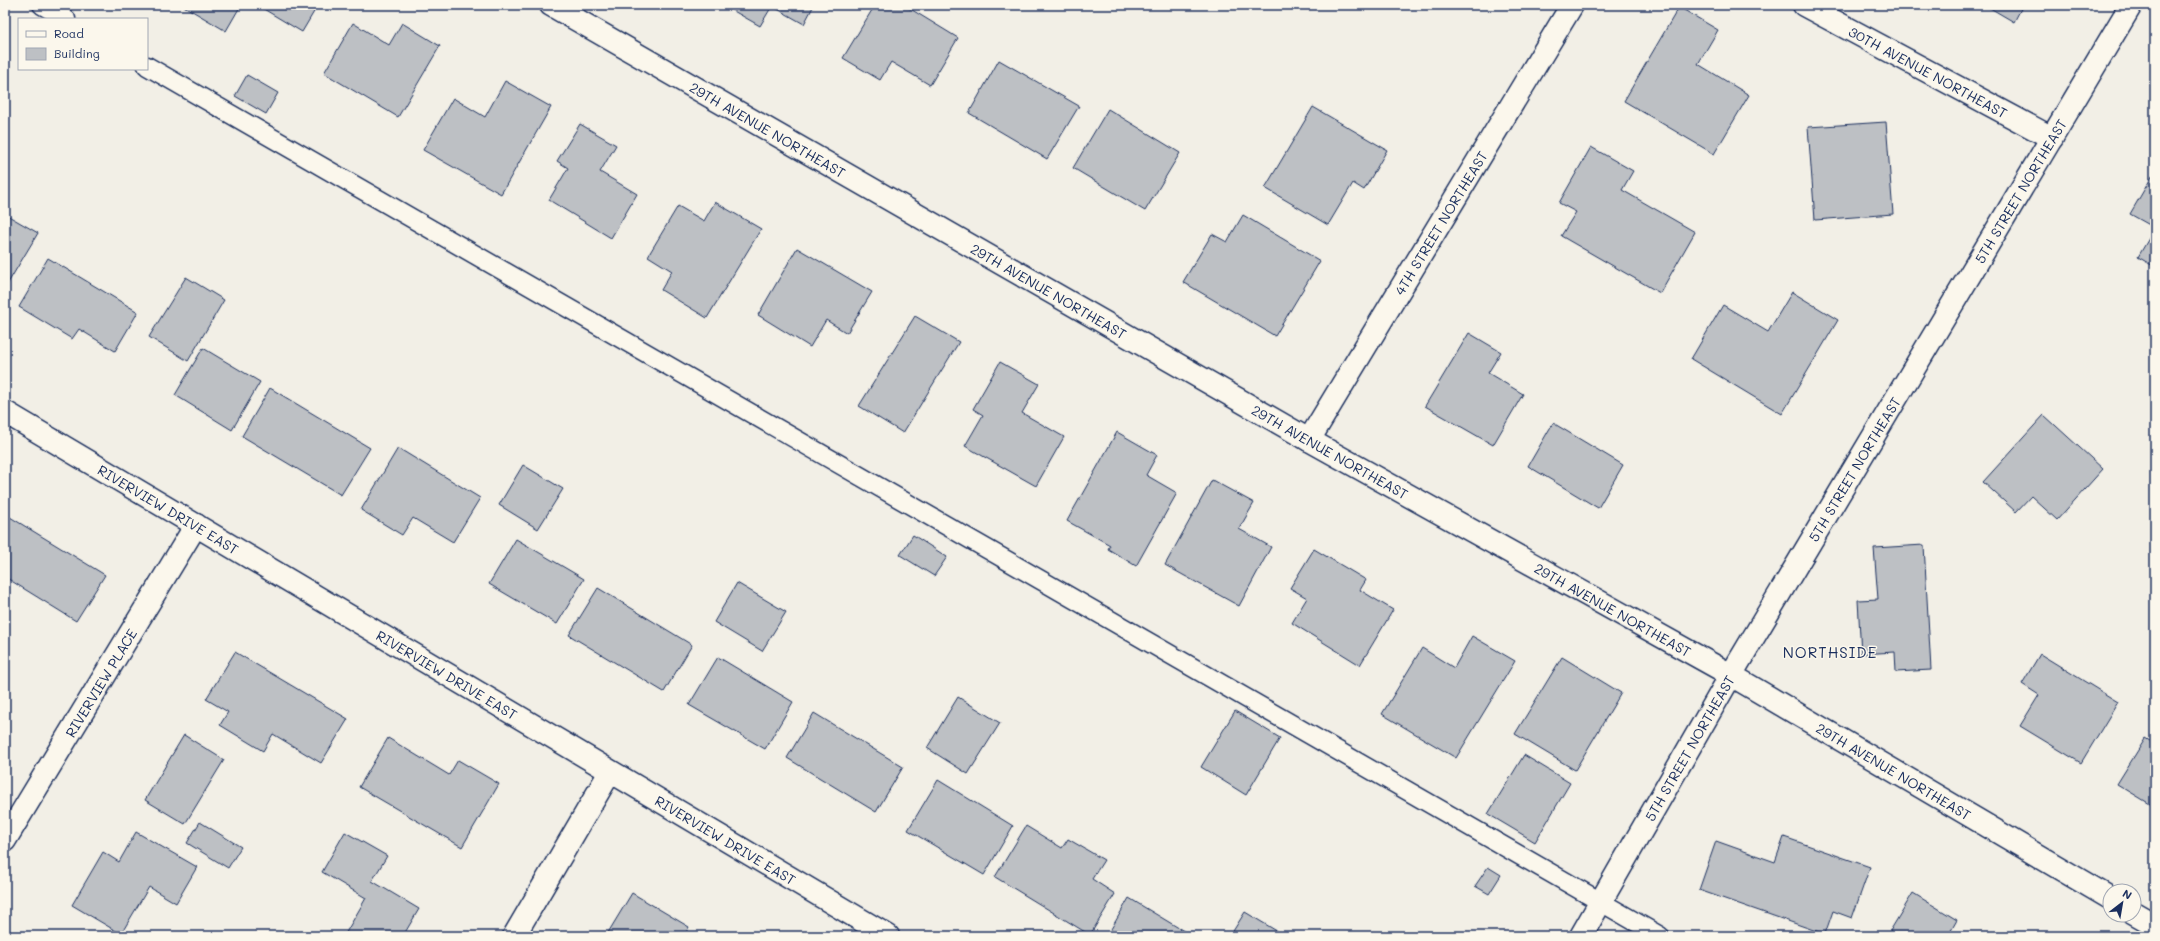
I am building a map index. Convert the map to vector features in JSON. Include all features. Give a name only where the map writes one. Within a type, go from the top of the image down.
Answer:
[{"type":"street","name":"29TH AVENUE NORTHEAST","points":[[550,5],[1309,440],[1731,675],[2102,893]]},
{"type":"street","name":"4TH STREET NORTHEAST","points":[[1309,440],[1572,5]]},
{"type":"street","name":"30TH AVENUE NORTHEAST","points":[[1804,5],[2052,138]]},
{"type":"street","name":"5TH STREET NORTHEAST","points":[[1581,936],[1731,675],[2131,5]]},
{"type":"street","name":"RIVERVIEW DRIVE EAST","points":[[5,412],[888,936]]},
{"type":"street","name":"RIVERVIEW PLACE","points":[[5,840],[196,525]]},
{"type":"street","points":[[514,936],[610,772]]},
{"type":"street","points":[[2142,918],[2155,925]]},
{"type":"lane","points":[[42,5],[64,18]]},
{"type":"lane","points":[[148,67],[1660,936]]},
{"type":"building","points":[[182,5],[241,5],[226,31]]},
{"type":"building","points":[[257,5],[318,5],[302,32]]},
{"type":"building","points":[[723,5],[814,5],[804,24],[772,6],[760,26]]},
{"type":"building","points":[[875,5],[904,5],[958,38],[930,85],[891,62],[880,80],[843,58]]},
{"type":"building","points":[[1985,5],[2023,5],[2014,22]]},
{"type":"building","points":[[1679,7],[1718,30],[1698,64],[1749,95],[1714,154],[1624,101]]},
{"type":"building","points":[[353,23],[389,45],[402,23],[440,46],[398,117],[324,73]]},
{"type":"building","points":[[999,60],[1079,106],[1047,159],[969,113]]},
{"type":"building","points":[[247,75],[278,93],[266,114],[235,96]]},
{"type":"building","points":[[505,81],[551,107],[501,194],[423,150],[453,98],[485,117]]},
{"type":"building","points":[[1313,107],[1387,150],[1364,190],[1353,183],[1328,225],[1265,188]]},
{"type":"building","points":[[1108,109],[1180,153],[1145,211],[1073,168]]},
{"type":"building","points":[[1886,122],[1893,214],[1815,220],[1808,127]]},
{"type":"building","points":[[580,124],[616,145],[600,172],[637,194],[611,238],[549,200],[568,168],[557,161]]},
{"type":"building","points":[[1591,147],[1633,171],[1622,190],[1695,232],[1660,293],[1561,236],[1576,212],[1559,203]]},
{"type":"building","points":[[2154,173],[2155,174],[2155,228],[2130,214]]},
{"type":"building","points":[[715,202],[761,229],[707,318],[661,290],[672,271],[648,256],[678,206],[704,221]]},
{"type":"building","points":[[5,214],[38,233],[5,288]]},
{"type":"building","points":[[1243,215],[1320,261],[1275,336],[1183,282],[1212,234],[1227,242]]},
{"type":"building","points":[[2155,228],[2155,267],[2138,257]]},
{"type":"building","points":[[797,248],[872,292],[847,333],[826,320],[810,347],[758,315]]},
{"type":"building","points":[[48,258],[138,312],[115,351],[79,329],[72,339],[19,307]]},
{"type":"building","points":[[186,277],[224,300],[188,361],[149,337]]},
{"type":"building","points":[[1792,292],[1838,320],[1782,414],[1691,359],[1723,305],[1768,332]]},
{"type":"building","points":[[915,316],[959,342],[903,433],[859,406]]},
{"type":"building","points":[[1469,333],[1501,352],[1488,373],[1523,394],[1493,445],[1425,406]]},
{"type":"building","points":[[203,348],[260,382],[232,430],[175,395]]},
{"type":"building","points":[[1000,362],[1039,384],[1022,413],[1064,437],[1036,486],[965,446],[983,415],[973,409]]},
{"type":"building","points":[[270,388],[370,448],[341,495],[242,436]]},
{"type":"building","points":[[2044,415],[2103,469],[2057,520],[2031,496],[2016,512],[1983,482]]},
{"type":"building","points":[[1553,423],[1623,465],[1598,508],[1528,466]]},
{"type":"building","points":[[1117,432],[1157,455],[1146,475],[1177,493],[1136,566],[1108,549],[1110,545],[1067,521]]},
{"type":"building","points":[[398,448],[480,498],[453,542],[413,518],[402,535],[361,510]]},
{"type":"building","points":[[523,465],[563,489],[538,529],[499,505]]},
{"type":"building","points":[[1212,480],[1254,503],[1239,529],[1271,547],[1239,606],[1165,565]]},
{"type":"building","points":[[5,514],[105,575],[76,621],[5,577]]},
{"type":"building","points":[[913,535],[947,557],[934,576],[900,555]]},
{"type":"building","points":[[516,539],[584,579],[557,624],[489,584]]},
{"type":"building","points":[[1924,545],[1931,670],[1896,672],[1895,652],[1861,654],[1858,600],[1878,599],[1874,548]]},
{"type":"building","points":[[1314,549],[1366,580],[1360,590],[1393,610],[1360,665],[1292,623],[1307,598],[1290,588]]},
{"type":"building","points":[[737,583],[786,612],[762,651],[714,622]]},
{"type":"building","points":[[598,588],[692,645],[664,692],[569,635]]},
{"type":"building","points":[[1472,636],[1515,661],[1456,758],[1382,714],[1422,648],[1454,668]]},
{"type":"building","points":[[235,652],[348,719],[321,763],[273,734],[263,751],[220,725],[228,712],[206,699]]},
{"type":"building","points":[[2040,654],[2118,702],[2081,763],[2020,726],[2039,695],[2022,684]]},
{"type":"building","points":[[718,657],[793,702],[765,749],[689,705]]},
{"type":"building","points":[[1562,657],[1621,693],[1575,770],[1515,734]]},
{"type":"building","points":[[958,697],[1000,723],[968,774],[927,748]]},
{"type":"building","points":[[1235,711],[1280,738],[1246,795],[1201,767]]},
{"type":"building","points":[[814,713],[903,767],[876,812],[787,758]]},
{"type":"building","points":[[184,735],[224,760],[185,824],[145,800]]},
{"type":"building","points":[[388,738],[449,775],[458,760],[499,784],[462,847],[359,787]]},
{"type":"building","points":[[2145,739],[2155,745],[2155,807],[2117,784]]},
{"type":"building","points":[[1524,755],[1570,783],[1535,842],[1488,814]]},
{"type":"building","points":[[938,780],[1013,826],[984,875],[908,830]]},
{"type":"building","points":[[200,822],[241,847],[228,868],[187,843]]},
{"type":"building","points":[[1026,826],[1062,848],[1068,839],[1104,860],[1092,879],[1115,894],[1090,935],[995,877]]},
{"type":"building","points":[[136,832],[197,867],[176,903],[149,887],[121,934],[72,905],[103,852],[119,862]]},
{"type":"building","points":[[345,832],[387,856],[372,881],[419,909],[403,936],[344,936],[366,898],[322,872]]},
{"type":"building","points":[[1784,837],[1870,867],[1852,918],[1833,911],[1825,934],[1699,890],[1716,841],[1775,862]]},
{"type":"building","points":[[1488,867],[1501,875],[1489,894],[1475,886]]},
{"type":"building","points":[[632,893],[689,927],[684,936],[606,936]]},
{"type":"building","points":[[1913,893],[1957,920],[1948,936],[1887,936]]},
{"type":"building","points":[[1129,898],[1192,936],[1107,936]]},
{"type":"building","points":[[1245,912],[1285,936],[1230,936]]},
{"type":"district","name":"NORTHSIDE","points":[[1830,652]]}]
